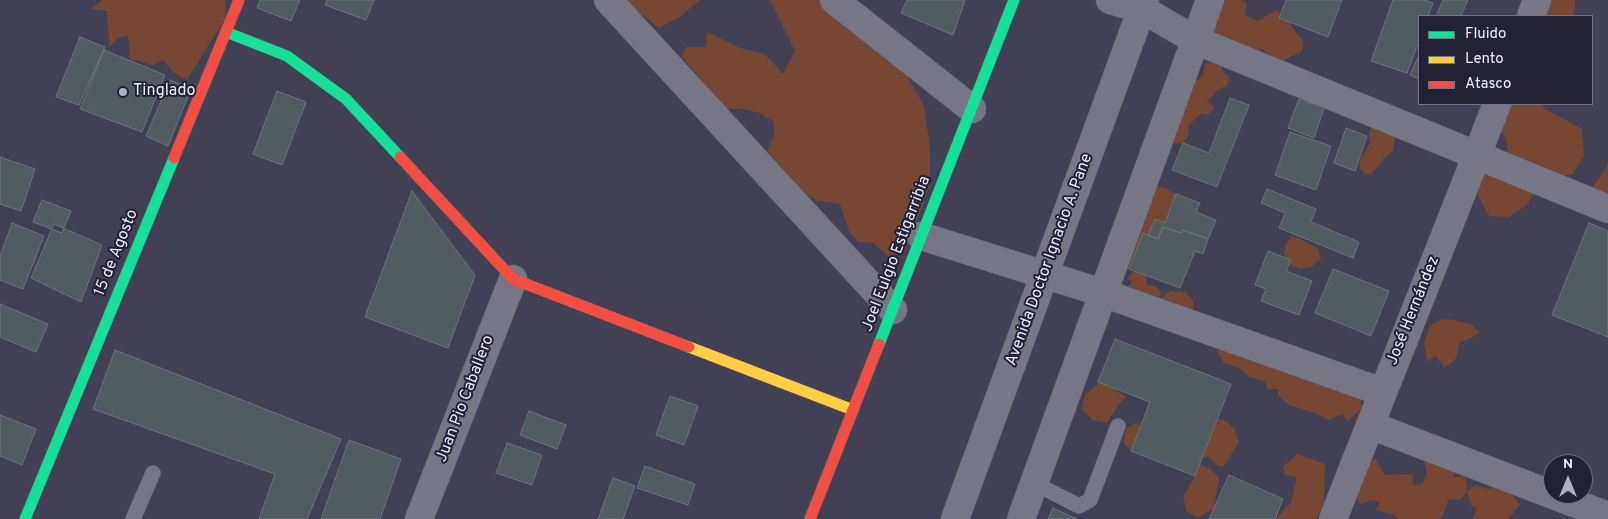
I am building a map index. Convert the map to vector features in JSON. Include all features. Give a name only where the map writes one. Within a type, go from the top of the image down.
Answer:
[{"type":"street","name":"15 de Agosto","points":[[25,519],[239,0]]},
{"type":"street","points":[[608,0],[892,310]]},
{"type":"street","points":[[834,0],[972,109]]},
{"type":"street","name":"Joel Eulgio Estigarribia","points":[[810,519],[1014,0]]},
{"type":"street","points":[[1110,0],[1144,4],[1195,40],[1608,209]]},
{"type":"street","points":[[1021,519],[1210,0]]},
{"type":"street","points":[[1531,15],[1537,0]]},
{"type":"street","name":"Avenida Doctor Ignacio A. Pane","points":[[955,519],[1144,4]]},
{"type":"street","points":[[226,32],[286,56],[346,99],[513,279],[853,410]]},
{"type":"street","name":"José Hernández","points":[[1333,519],[1496,105]]},
{"type":"street","points":[[921,236],[1104,293],[1382,392]]},
{"type":"street","name":"Juan Pio Caballero","points":[[419,519],[513,279]]},
{"type":"street","points":[[1370,426],[1608,516]]},
{"type":"lane","points":[[1034,483],[1078,506],[1090,500],[1118,426]]},
{"type":"lane","points":[[133,519],[153,473]]},
{"type":"shaded area","points":[[102,0],[226,0],[225,19],[187,80],[174,73],[163,60],[153,65],[130,59],[128,36],[118,38],[110,46],[107,11],[91,9]]},
{"type":"shaded area","points":[[623,0],[700,0],[680,17],[659,28]]},
{"type":"shaded area","points":[[770,0],[829,0],[900,63],[924,106],[930,149],[930,185],[905,251],[889,257],[873,243],[858,242],[849,231],[840,204],[816,200],[792,186],[782,168],[767,150],[775,134],[773,121],[760,113],[744,109],[726,109],[682,57],[686,47],[706,47],[707,32],[740,48],[765,54],[783,74],[795,51]]},
{"type":"shaded area","points":[[1210,0],[1242,0],[1247,4],[1245,15],[1258,21],[1276,10],[1287,18],[1304,42],[1302,51],[1287,59],[1275,61],[1263,49],[1251,50],[1216,42],[1204,18]]},
{"type":"shaded area","points":[[1530,0],[1575,0],[1575,10],[1572,15],[1535,15]]},
{"type":"shaded area","points":[[1215,62],[1222,64],[1222,71],[1229,77],[1227,86],[1217,90],[1207,101],[1215,107],[1208,115],[1202,113],[1189,125],[1188,136],[1183,143],[1173,143],[1173,133],[1180,124],[1177,121],[1187,100],[1191,97],[1188,89],[1204,73],[1204,65]]},
{"type":"shaded area","points":[[1492,105],[1541,105],[1582,129],[1584,156],[1573,174],[1541,179],[1508,158],[1506,139],[1498,128]]},
{"type":"shaded area","points":[[1374,122],[1392,124],[1395,138],[1393,151],[1386,156],[1371,175],[1365,174],[1360,169],[1360,160],[1370,143],[1369,133]]},
{"type":"shaded area","points":[[1608,164],[1608,210],[1592,189]]},
{"type":"shaded area","points":[[1496,167],[1536,190],[1526,206],[1508,217],[1489,216],[1478,195],[1478,172]]},
{"type":"shaded area","points":[[1151,186],[1164,188],[1176,194],[1165,223],[1155,219],[1148,235],[1143,233],[1129,269],[1122,273]]},
{"type":"shaded area","points":[[1291,236],[1301,239],[1318,249],[1321,259],[1311,267],[1300,269],[1289,263],[1284,254],[1285,246]]},
{"type":"shaded area","points":[[1134,271],[1146,276],[1147,285],[1156,286],[1161,293],[1158,303],[1127,288],[1132,282],[1127,278]]},
{"type":"shaded area","points":[[1170,291],[1185,292],[1193,300],[1193,309],[1190,317],[1165,311],[1162,298]]},
{"type":"shaded area","points":[[1443,319],[1471,324],[1480,333],[1460,342],[1456,359],[1444,368],[1436,356],[1427,361],[1424,343],[1430,325]]},
{"type":"shaded area","points":[[1232,342],[1359,393],[1362,408],[1348,421],[1342,414],[1329,420],[1315,413],[1289,405],[1278,395],[1278,389],[1267,389],[1265,381],[1249,377],[1241,369],[1224,363],[1216,350]]},
{"type":"shaded area","points":[[1105,378],[1117,392],[1127,396],[1107,423],[1093,420],[1082,410],[1085,395]]},
{"type":"shaded area","points":[[1218,418],[1226,421],[1234,429],[1239,442],[1223,467],[1215,464],[1210,457],[1203,457]]},
{"type":"shaded area","points":[[1136,423],[1146,428],[1142,452],[1131,451],[1123,442],[1127,428]]},
{"type":"shaded area","points":[[1442,453],[1457,465],[1453,478],[1465,475],[1467,491],[1475,485],[1489,489],[1506,486],[1520,505],[1508,519],[1472,519],[1477,509],[1471,505],[1467,492],[1460,500],[1449,499],[1442,517],[1438,519],[1398,519],[1395,515],[1375,510],[1380,503],[1374,500],[1360,504],[1352,490],[1359,469],[1375,459],[1385,475],[1413,474],[1412,484],[1421,485],[1427,475],[1424,461]]},
{"type":"shaded area","points":[[1297,454],[1325,464],[1324,502],[1316,519],[1276,519],[1291,502],[1297,477],[1284,475],[1284,466]]},
{"type":"shaded area","points":[[1200,464],[1209,468],[1219,477],[1214,508],[1198,518],[1186,511],[1183,496]]},
{"type":"building","points":[[260,0],[300,0],[291,21],[257,8]]},
{"type":"building","points":[[327,0],[374,0],[366,20],[325,5]]},
{"type":"building","points":[[907,0],[965,0],[953,35],[901,13]]},
{"type":"building","points":[[1286,0],[1342,0],[1328,37],[1279,18]]},
{"type":"building","points":[[1393,0],[1424,0],[1433,3],[1428,15],[1418,15],[1418,44],[1407,73],[1371,61]]},
{"type":"building","points":[[1443,0],[1468,0],[1461,15],[1436,15]]},
{"type":"building","points":[[80,37],[105,47],[79,105],[56,97]]},
{"type":"building","name":"Tinglado","points":[[104,50],[165,75],[142,132],[80,109]]},
{"type":"building","points":[[1418,57],[1418,79],[1410,75]]},
{"type":"building","points":[[170,80],[191,89],[168,146],[146,136]]},
{"type":"building","points":[[277,91],[306,102],[282,165],[253,154]]},
{"type":"building","points":[[1230,98],[1249,105],[1217,187],[1172,170],[1183,143],[1209,153]]},
{"type":"building","points":[[1299,99],[1324,108],[1314,138],[1288,128]]},
{"type":"building","points":[[1346,128],[1367,136],[1355,171],[1334,163]]},
{"type":"building","points":[[1290,132],[1331,146],[1316,190],[1275,175]]},
{"type":"building","points":[[0,157],[35,169],[21,211],[0,204]]},
{"type":"building","points":[[1267,189],[1316,209],[1311,222],[1359,242],[1353,258],[1279,228],[1285,213],[1261,203]]},
{"type":"building","points":[[412,191],[475,275],[448,348],[365,317]]},
{"type":"building","points":[[1176,194],[1200,203],[1196,212],[1216,220],[1208,239],[1183,230],[1181,233],[1163,227],[1158,239],[1148,235],[1155,219],[1165,223]]},
{"type":"building","points":[[42,200],[71,211],[62,233],[33,222]]},
{"type":"building","points":[[12,223],[44,236],[23,289],[0,280],[0,256]]},
{"type":"building","points":[[1589,223],[1608,231],[1608,337],[1552,315]]},
{"type":"building","points":[[54,224],[102,245],[81,302],[31,278]]},
{"type":"building","points":[[1163,227],[1181,233],[1183,230],[1208,239],[1203,254],[1195,251],[1180,288],[1129,269],[1143,233],[1158,239]]},
{"type":"building","points":[[1268,251],[1291,260],[1286,271],[1312,281],[1299,315],[1261,301],[1266,289],[1255,285]]},
{"type":"building","points":[[1333,269],[1389,291],[1371,336],[1315,313]]},
{"type":"building","points":[[0,304],[48,324],[36,352],[0,337]]},
{"type":"building","points":[[1115,339],[1231,384],[1195,476],[1131,451],[1150,402],[1098,382]]},
{"type":"building","points":[[115,350],[341,439],[307,519],[259,519],[275,474],[93,409]]},
{"type":"building","points":[[670,396],[698,406],[684,445],[656,435]]},
{"type":"building","points":[[529,411],[566,425],[557,449],[520,435]]},
{"type":"building","points":[[0,415],[36,429],[22,465],[0,456]]},
{"type":"building","points":[[349,440],[401,459],[380,519],[321,519]]},
{"type":"building","points":[[507,443],[542,455],[532,485],[496,473]]},
{"type":"building","points":[[645,466],[695,484],[688,505],[637,488]]},
{"type":"building","points":[[1229,475],[1283,499],[1275,519],[1209,519]]},
{"type":"building","points":[[613,478],[635,486],[623,519],[598,519]]},
{"type":"building","points":[[1053,508],[1077,519],[1048,519]]},
{"type":"traffic: fast","points":[[879,344],[1014,0]]},
{"type":"traffic: fast","points":[[226,32],[287,56],[346,99],[400,157]]},
{"type":"traffic: fast","points":[[25,519],[174,158]]},
{"type":"traffic: slow","points":[[689,347],[853,410]]},
{"type":"traffic: jam","points":[[174,158],[239,0]]},
{"type":"traffic: jam","points":[[400,157],[513,279],[689,347]]},
{"type":"traffic: jam","points":[[810,519],[879,344]]},
{"type":"place","name":"Tinglado","points":[[123,92]]}]
